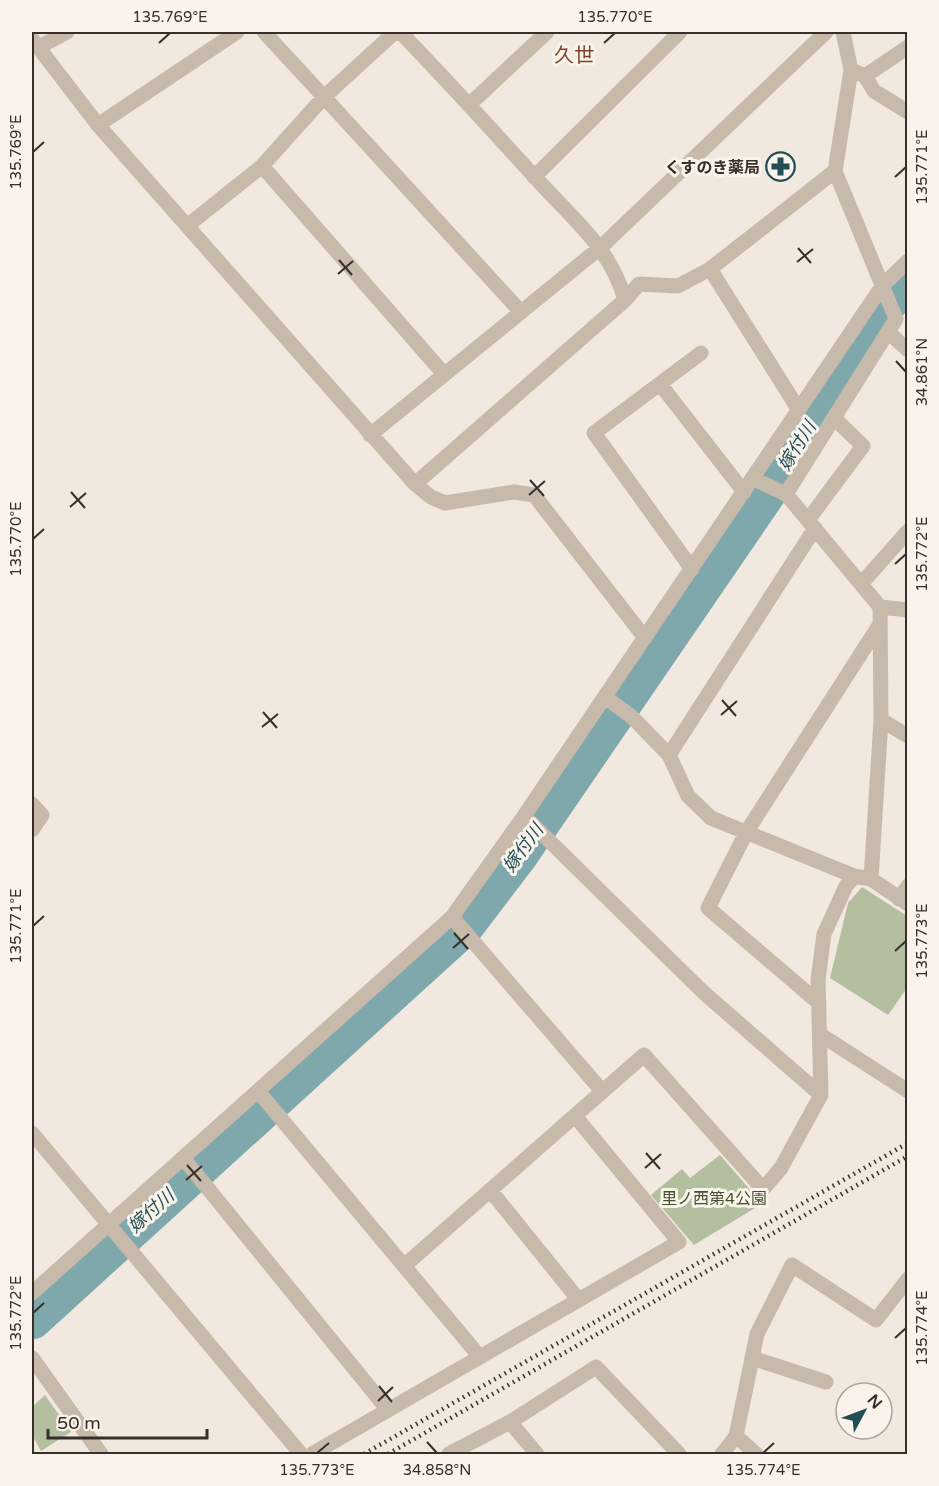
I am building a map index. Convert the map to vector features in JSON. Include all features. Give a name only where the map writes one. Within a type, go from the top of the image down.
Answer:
[{"type":"street","points":[[67,32],[35,43],[98,124],[415,484],[431,497],[445,503],[514,492],[534,495],[645,638]]},
{"type":"street","points":[[98,124],[237,32]]},
{"type":"street","points":[[264,32],[521,312]]},
{"type":"street","points":[[187,226],[262,166],[324,97],[395,32]]},
{"type":"street","points":[[400,32],[470,104],[534,177],[601,247],[619,279],[625,300]]},
{"type":"street","points":[[470,104],[547,32]]},
{"type":"street","points":[[534,177],[680,32]]},
{"type":"street","points":[[370,435],[601,247],[826,32]]},
{"type":"street","points":[[843,32],[858,73],[874,91],[908,112]]},
{"type":"street","points":[[908,47],[858,73],[834,171],[883,285],[892,326],[908,350]]},
{"type":"street","points":[[262,166],[444,375]]},
{"type":"street","points":[[415,484],[625,300],[639,284],[678,286],[710,269],[834,171]]},
{"type":"street","points":[[32,1293],[184,1159],[452,916],[525,816],[883,285],[908,261]]},
{"type":"street","points":[[710,269],[799,410]]},
{"type":"street","points":[[786,494],[892,326]]},
{"type":"street","points":[[692,569],[594,433],[701,353]]},
{"type":"street","points":[[660,384],[744,492]]},
{"type":"street","points":[[669,755],[811,524],[863,446],[834,418]]},
{"type":"street","points":[[752,478],[786,494],[880,607],[881,720],[871,879]]},
{"type":"street","points":[[861,584],[908,531]]},
{"type":"street","points":[[880,607],[908,610]]},
{"type":"street","points":[[819,1003],[708,908],[747,831],[880,624]]},
{"type":"street","points":[[605,698],[632,717],[669,755],[688,796],[711,818],[854,876],[871,879],[905,896]]},
{"type":"street","points":[[881,720],[908,736]]},
{"type":"street","points":[[32,804],[42,815],[32,830]]},
{"type":"street","points":[[525,816],[702,993],[821,1095]]},
{"type":"street","points":[[404,1266],[644,1055],[763,1189],[781,1168],[821,1095],[818,980],[824,934],[846,886],[854,876]]},
{"type":"street","points":[[452,916],[602,1091]]},
{"type":"street","points":[[821,1035],[908,1091]]},
{"type":"street","points":[[258,1091],[480,1357]]},
{"type":"street","points":[[312,1455],[679,1242],[575,1116]]},
{"type":"street","points":[[32,1133],[301,1455]]},
{"type":"street","points":[[184,1159],[388,1410]]},
{"type":"street","points":[[490,1190],[578,1299]]},
{"type":"street","points":[[722,1455],[736,1436],[757,1334],[792,1264],[876,1320],[908,1279]]},
{"type":"street","points":[[32,1358],[101,1455]]},
{"type":"street","points":[[752,1358],[826,1382]]},
{"type":"street","points":[[449,1455],[510,1422],[596,1367],[679,1455]]},
{"type":"street","points":[[510,1422],[537,1455]]},
{"type":"street","points":[[736,1436],[756,1455]]},
{"type":"green space","points":[[862,887],[907,916],[907,988],[888,1015],[830,978],[848,903]]},
{"type":"green space","name":"里ノ西第4公園","points":[[720,1155],[759,1200],[755,1208],[694,1245],[651,1195],[682,1169],[690,1178]]},
{"type":"green space","points":[[45,1395],[71,1432],[41,1451],[32,1435],[32,1407]]},
{"type":"waterway","name":"嫁付川","points":[[32,1320],[464,927],[518,856],[766,494],[885,305],[908,284]]},
{"type":"railway","points":[[364,1454],[908,1143]]},
{"type":"railway","points":[[388,1454],[908,1156]]},
{"type":"place","name":"くすのき薬局","points":[[781,167]]},
{"type":"district","name":"久世","points":[[574,55]]}]
